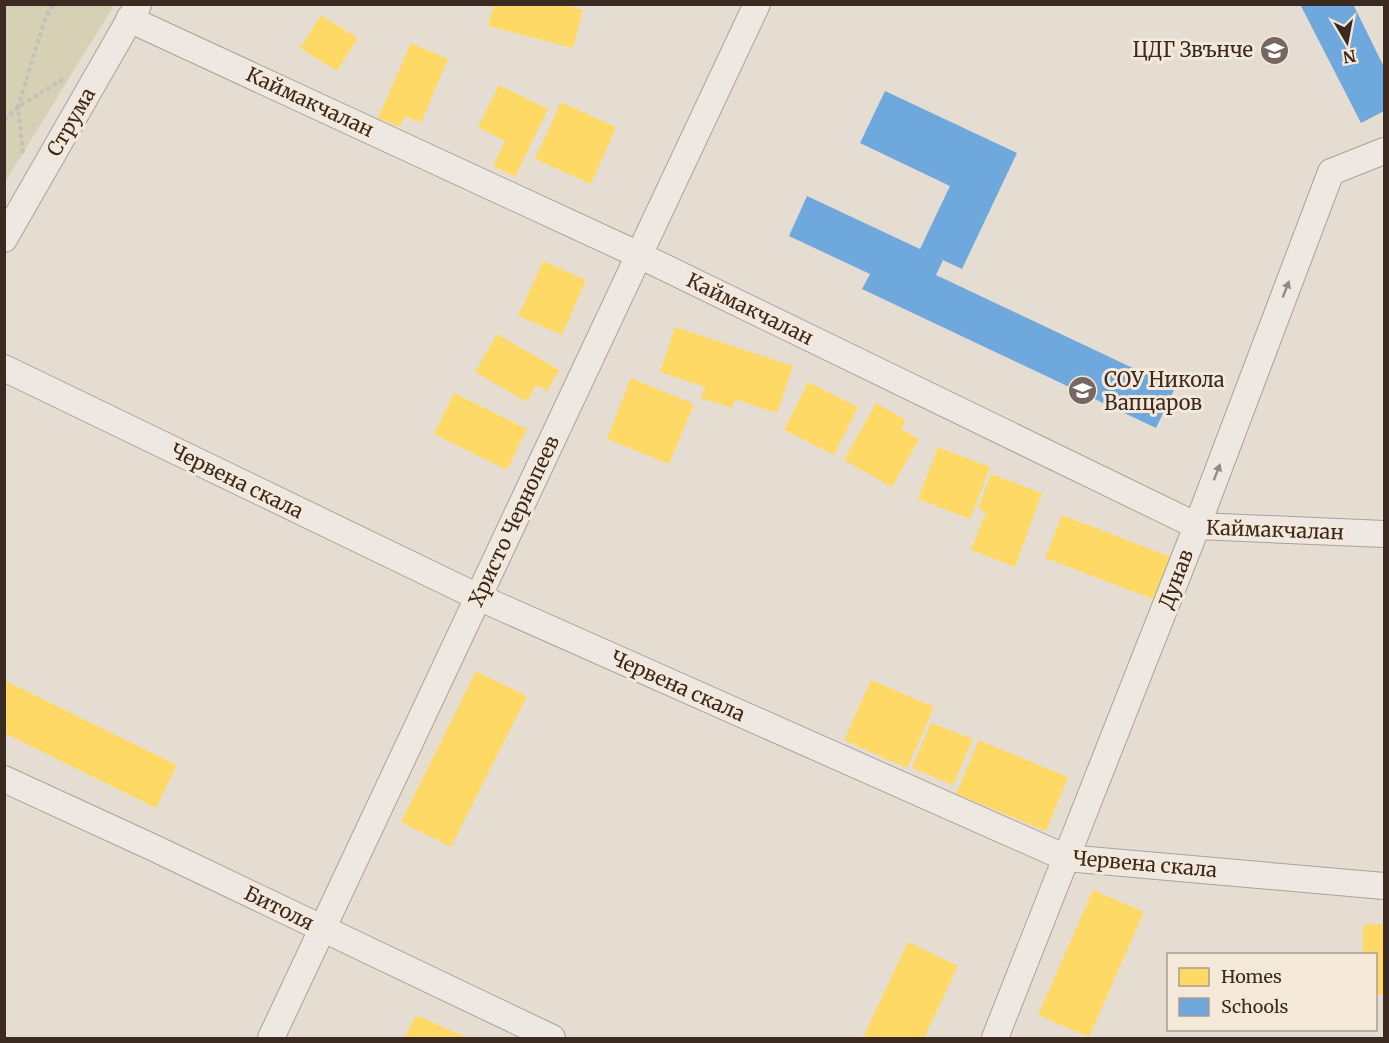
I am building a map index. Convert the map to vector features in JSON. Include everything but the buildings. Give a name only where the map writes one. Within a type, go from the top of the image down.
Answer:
[{"type":"street","name":"Христо Чернопеев","points":[[271,1038],[757,4]]},
{"type":"street","name":"Каймакчалан","points":[[133,12],[1197,526],[1384,534]]},
{"type":"street","name":"Струма","points":[[4,239],[133,12]]},
{"type":"street","name":"Дунав","points":[[995,1038],[1197,526],[1331,172],[1384,151]]},
{"type":"street","name":"Червена скала","points":[[4,368],[478,597],[1066,858],[1384,886]]},
{"type":"street","name":"Битоля","points":[[4,779],[552,1038]]},
{"type":"path","points":[[28,197],[18,107],[45,19],[52,4]]},
{"type":"path","points":[[4,120],[18,107],[74,72]]},
{"type":"shaded area","points":[[4,5],[114,5],[5,182]]},
{"type":"place","name":"ЦДГ Звънче","points":[[1274,50]]},
{"type":"place","name":"СОУ Никола Вапцаров","points":[[1083,391]]}]
